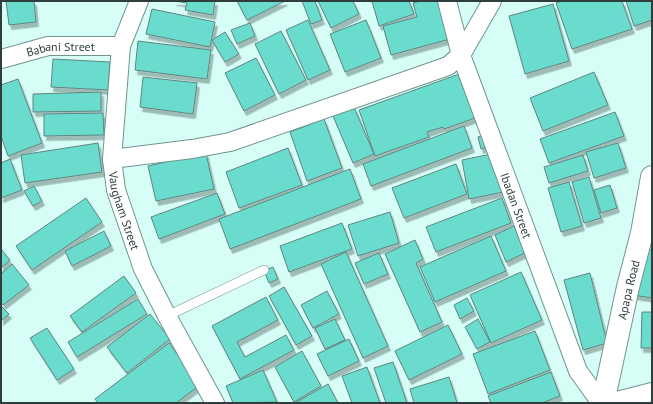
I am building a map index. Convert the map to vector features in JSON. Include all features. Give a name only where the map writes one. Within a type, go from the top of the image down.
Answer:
[{"type":"street","name":"Vaugham Street","points":[[139,1],[121,46],[112,159],[116,190],[143,269],[215,403]]},
{"type":"street","name":"Ibadan Street","points":[[447,1],[461,55],[578,371],[602,403]]},
{"type":"street","points":[[112,159],[192,149],[230,142],[448,66],[461,55],[492,1]]},
{"type":"street","name":"Babani Street","points":[[1,59],[48,46],[121,46]]},
{"type":"street","name":"Apapa Road","points":[[602,403],[628,287],[642,233],[652,177]]},
{"type":"street","points":[[609,403],[652,392]]},
{"type":"lane","points":[[167,316],[264,270]]},
{"type":"building","points":[[6,1],[34,1],[36,22],[9,25]]},
{"type":"building","points":[[174,1],[215,1],[213,15],[185,10],[187,3]]},
{"type":"building","points":[[237,1],[285,1],[247,20]]},
{"type":"building","points":[[302,1],[315,1],[322,20],[311,24]]},
{"type":"building","points":[[318,1],[353,1],[359,14],[331,28]]},
{"type":"building","points":[[372,1],[409,1],[414,14],[379,26]]},
{"type":"building","points":[[421,1],[444,1],[454,38],[391,55],[383,26],[417,17],[413,3]]},
{"type":"building","points":[[562,1],[622,1],[632,29],[572,49],[556,3]]},
{"type":"building","points":[[626,1],[652,1],[652,20],[634,26]]},
{"type":"building","points":[[553,4],[569,61],[525,74],[509,16]]},
{"type":"building","points":[[152,9],[215,22],[210,47],[146,34]]},
{"type":"building","points":[[308,20],[330,70],[308,80],[286,30]]},
{"type":"building","points":[[366,20],[381,58],[345,72],[330,34]]},
{"type":"building","points":[[250,23],[255,36],[237,44],[231,30]]},
{"type":"building","points":[[281,31],[306,80],[279,94],[255,44]]},
{"type":"building","points":[[225,32],[239,54],[225,62],[212,40]]},
{"type":"building","points":[[138,41],[211,50],[207,79],[135,70]]},
{"type":"building","points":[[256,58],[275,95],[244,111],[225,73]]},
{"type":"building","points":[[53,59],[110,62],[108,90],[51,87]]},
{"type":"building","points":[[594,72],[608,105],[543,131],[530,98]]},
{"type":"building","points":[[462,73],[478,117],[444,129],[443,127],[427,132],[429,137],[375,156],[359,110]]},
{"type":"building","points":[[143,77],[197,83],[193,114],[140,107]]},
{"type":"building","points":[[18,79],[42,143],[8,156],[1,136],[1,85]]},
{"type":"building","points":[[101,92],[101,111],[33,112],[33,94]]},
{"type":"building","points":[[354,107],[374,154],[353,163],[333,116]]},
{"type":"building","points":[[615,112],[624,136],[549,163],[540,139]]},
{"type":"building","points":[[103,113],[104,135],[44,136],[44,114]]},
{"type":"building","points":[[324,119],[342,168],[307,181],[290,132]]},
{"type":"building","points":[[464,126],[472,148],[371,186],[363,164]]},
{"type":"building","points":[[489,134],[494,145],[481,149],[478,137]]},
{"type":"building","points":[[98,143],[102,172],[25,183],[21,155]]},
{"type":"building","points":[[618,143],[626,168],[594,178],[586,152]]},
{"type":"building","points":[[288,148],[302,185],[239,208],[226,172]]},
{"type":"building","points":[[206,153],[214,189],[156,201],[148,166]]},
{"type":"building","points":[[496,153],[503,192],[469,199],[462,160]]},
{"type":"building","points":[[583,155],[588,171],[549,183],[544,167]]},
{"type":"building","points":[[10,159],[22,190],[1,198],[1,163]]},
{"type":"building","points":[[456,164],[467,194],[404,218],[392,188]]},
{"type":"building","points":[[350,169],[361,199],[230,249],[219,219]]},
{"type":"building","points":[[589,177],[601,218],[584,223],[572,182]]},
{"type":"building","points":[[569,182],[582,226],[561,232],[548,188]]},
{"type":"building","points":[[610,185],[617,208],[601,213],[594,190]]},
{"type":"building","points":[[34,186],[42,201],[33,206],[24,191]]},
{"type":"building","points":[[217,193],[225,214],[159,239],[151,217]]},
{"type":"building","points":[[86,198],[102,222],[32,270],[16,246]]},
{"type":"building","points":[[502,198],[511,223],[436,252],[426,227]]},
{"type":"building","points":[[390,212],[399,243],[358,256],[348,225]]},
{"type":"building","points":[[342,223],[352,249],[289,272],[280,246]]},
{"type":"building","points":[[514,226],[525,253],[506,262],[495,235]]},
{"type":"building","points":[[104,231],[111,246],[72,266],[65,251]]},
{"type":"building","points":[[491,236],[506,271],[435,302],[420,267]]},
{"type":"building","points":[[415,240],[423,259],[416,263],[442,322],[420,332],[385,254]]},
{"type":"building","points":[[642,248],[652,250],[652,298],[633,295]]},
{"type":"building","points":[[1,249],[10,260],[1,268]]},
{"type":"building","points":[[346,252],[388,346],[363,358],[321,264]]},
{"type":"building","points":[[379,253],[388,274],[364,284],[355,263]]},
{"type":"building","points":[[12,264],[29,285],[3,305],[1,302],[1,274]]},
{"type":"building","points":[[273,267],[278,279],[269,283],[264,271]]},
{"type":"building","points":[[521,272],[542,320],[491,343],[470,295]]},
{"type":"building","points":[[590,273],[607,343],[583,350],[564,280]]},
{"type":"building","points":[[124,276],[136,293],[82,332],[70,316]]},
{"type":"building","points":[[284,287],[312,336],[296,345],[269,296]]},
{"type":"building","points":[[327,291],[339,314],[313,328],[301,305]]},
{"type":"building","points":[[266,297],[278,320],[237,342],[245,357],[286,335],[294,350],[240,379],[212,326]]},
{"type":"building","points":[[467,298],[474,311],[460,319],[454,305]]},
{"type":"building","points":[[138,299],[147,314],[77,357],[68,342]]},
{"type":"building","points":[[1,306],[9,314],[1,321]]},
{"type":"building","points":[[642,312],[652,312],[652,348],[641,348]]},
{"type":"building","points":[[150,314],[170,339],[127,373],[107,347]]},
{"type":"building","points":[[335,319],[345,340],[325,349],[315,328]]},
{"type":"building","points":[[478,319],[490,342],[477,349],[465,327]]},
{"type":"building","points":[[448,325],[462,354],[409,380],[395,351]]},
{"type":"building","points":[[47,328],[74,369],[57,380],[30,338]]},
{"type":"building","points":[[535,331],[550,370],[488,394],[473,354]]},
{"type":"building","points":[[349,339],[359,361],[328,376],[317,354]]},
{"type":"building","points":[[169,343],[200,385],[176,403],[98,403],[95,399]]},
{"type":"building","points":[[302,351],[321,386],[294,402],[275,367]]},
{"type":"building","points":[[393,362],[407,403],[386,403],[374,368]]},
{"type":"building","points":[[367,367],[380,403],[352,403],[342,376]]},
{"type":"building","points":[[263,370],[277,402],[233,403],[226,386]]},
{"type":"building","points":[[551,372],[560,396],[542,403],[491,403],[488,396]]},
{"type":"building","points":[[449,377],[457,403],[414,403],[410,389]]},
{"type":"building","points":[[328,384],[338,403],[295,403]]}]
